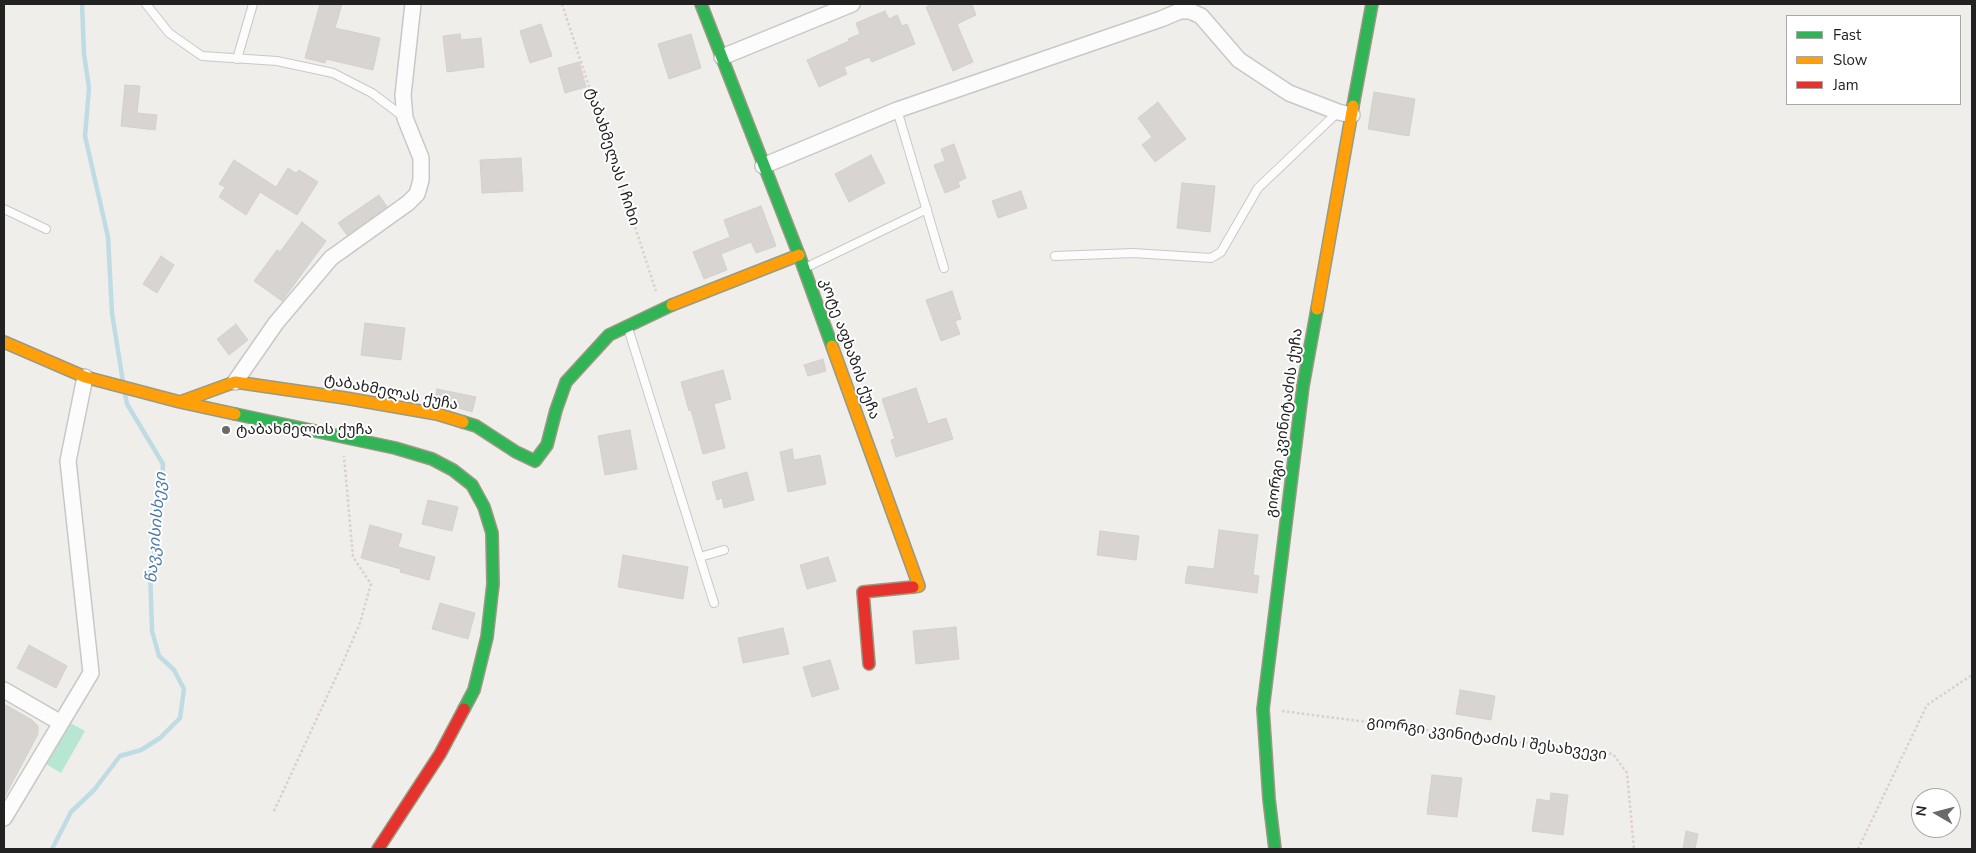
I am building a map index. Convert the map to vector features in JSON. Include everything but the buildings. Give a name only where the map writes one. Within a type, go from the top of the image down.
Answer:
[{"type":"street","points":[[235,382],[276,323],[331,258],[408,203],[417,194],[421,180],[422,158],[404,118],[403,95],[413,4]]},
{"type":"street","name":"კოტე აფხაზის ქუჩა","points":[[701,4],[804,268],[919,586],[863,592],[869,664]]},
{"type":"street","points":[[722,56],[852,4]]},
{"type":"street","name":"გიორგი კვინიტაძის ქუჩა","points":[[1275,849],[1269,799],[1263,709],[1303,386],[1345,114],[1372,4]]},
{"type":"street","points":[[763,166],[897,110],[1180,11],[1190,11],[1201,16],[1240,60],[1258,74],[1289,93],[1345,114]]},
{"type":"street","name":"ტაბახმელას ქუჩა","points":[[180,402],[235,382],[437,414],[476,426],[516,452],[535,461],[547,444],[566,382],[609,334],[662,309],[799,255]]},
{"type":"street","points":[[4,342],[85,377],[180,402],[395,448],[432,460],[453,470],[472,485],[484,506],[492,533],[493,584],[488,628],[474,690],[440,754],[378,849]]},
{"type":"street","points":[[4,818],[91,673],[68,461],[85,377]]},
{"type":"street","points":[[4,690],[61,723]]},
{"type":"lane","points":[[146,4],[169,33],[202,56],[277,61],[333,73],[372,93],[404,118]]},
{"type":"lane","points":[[237,59],[253,4]]},
{"type":"lane","points":[[897,110],[944,268]]},
{"type":"lane","points":[[1055,256],[1133,253],[1211,258],[1221,252],[1258,188],[1345,114]]},
{"type":"lane","points":[[4,209],[46,229]]},
{"type":"lane","points":[[804,268],[927,209]]},
{"type":"lane","points":[[628,326],[714,603]]},
{"type":"lane","points":[[700,557],[724,550]]},
{"type":"path","name":"ტაბახმელას I ჩიხი","points":[[562,4],[662,309]]},
{"type":"path","points":[[274,811],[344,660],[360,622],[371,584],[353,557],[343,437]]},
{"type":"path","points":[[1858,849],[1927,705],[1972,674]]},
{"type":"path","name":"გიორგი კვინიტაძის I შესახვევი","points":[[1263,709],[1612,754],[1627,773],[1634,849]]},
{"type":"green space","points":[[65,720],[85,731],[61,773],[41,761]]},
{"type":"waterway","name":"წავკისისხევი","points":[[82,4],[84,54],[89,88],[85,136],[108,237],[112,313],[123,382]]},
{"type":"waterway","name":"წავკისისხევი","points":[[52,849],[71,812],[94,790],[120,756],[141,750],[160,738],[180,718],[184,689],[174,670],[159,656],[152,631],[150,568],[158,539],[163,464],[127,404],[125,394]]},
{"type":"traffic: fast","points":[[701,4],[799,255],[832,346]]},
{"type":"traffic: fast","points":[[1353,106],[1372,4]]},
{"type":"traffic: fast","points":[[463,422],[476,426],[516,452],[535,461],[547,445],[566,382],[609,335],[672,305]]},
{"type":"traffic: fast","points":[[1275,849],[1269,799],[1263,709],[1303,386],[1317,309]]},
{"type":"traffic: fast","points":[[235,414],[395,448],[432,459],[453,470],[472,485],[484,507],[492,533],[493,584],[487,637],[474,690],[464,709]]},
{"type":"traffic: slow","points":[[1317,309],[1353,106]]},
{"type":"traffic: slow","points":[[672,305],[799,255]]},
{"type":"traffic: slow","points":[[4,342],[85,377],[180,402],[235,414]]},
{"type":"traffic: slow","points":[[832,346],[919,586],[913,587]]},
{"type":"traffic: slow","points":[[180,402],[235,382],[437,414],[463,422]]},
{"type":"traffic: jam","points":[[869,664],[863,592],[913,587]]},
{"type":"traffic: jam","points":[[378,849],[440,754],[464,709]]},
{"type":"place","name":"ტაბახმელის ქუჩა","points":[[226,430]]}]
